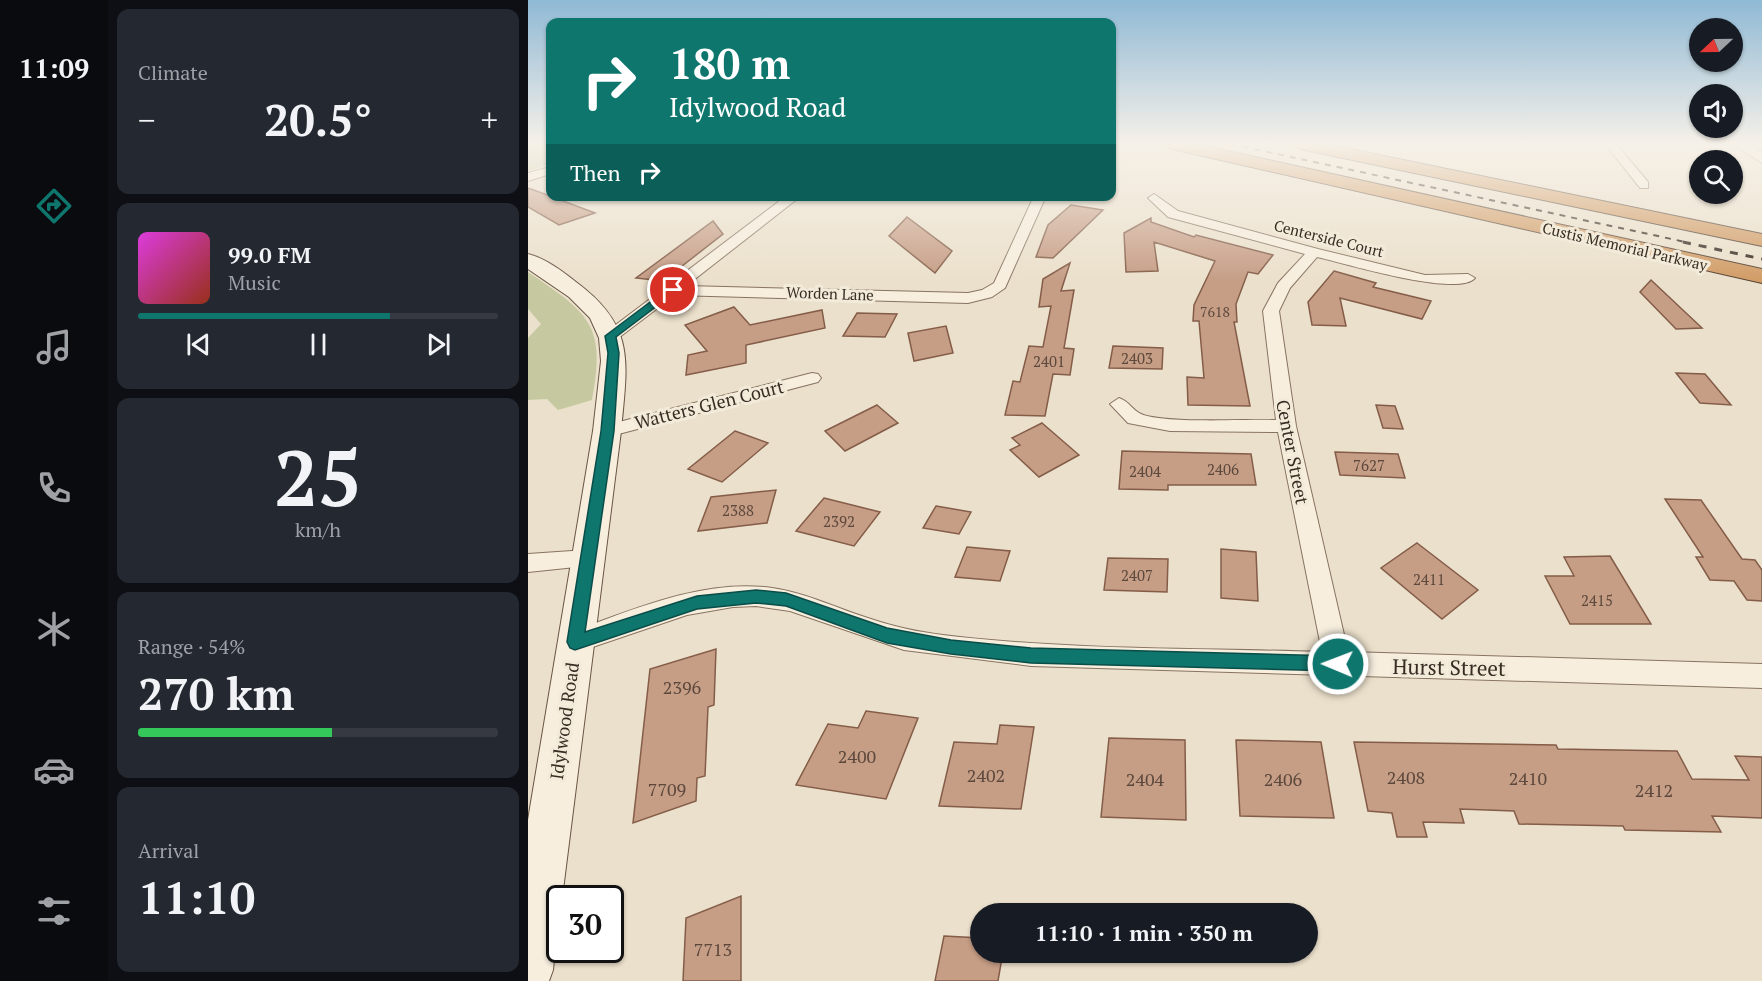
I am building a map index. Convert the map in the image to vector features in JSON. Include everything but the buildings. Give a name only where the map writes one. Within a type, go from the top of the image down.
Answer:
[{"type":"highway","name":"Custis Memorial Parkway","points":[[1377,190],[1762,276]]},
{"type":"highway","name":"Custis Memorial Parkway","points":[[1520,190],[1762,240]]},
{"type":"main road","name":"Idylwood Road","points":[[528,260],[574,290],[599,314],[611,336],[613,353],[607,431],[528,970]]},
{"type":"street","name":"Centerside Court","points":[[1154,198],[1173,214],[1314,252],[1425,279],[1468,278]]},
{"type":"street","points":[[611,336],[789,201]]},
{"type":"street","name":"Worden Lane","points":[[673,290],[968,298],[987,294],[1000,285],[1038,201]]},
{"type":"street","name":"Center Street","points":[[1314,252],[1283,286],[1271,311],[1286,426],[1338,664]]},
{"type":"street","name":"Watters Glen Court","points":[[607,431],[812,378]]},
{"type":"street","points":[[1119,404],[1135,419],[1170,425],[1286,426]]},
{"type":"street","points":[[528,563],[587,559]]},
{"type":"street","name":"Hurst Street","points":[[575,642],[697,603],[756,596],[786,600],[887,635],[951,647],[1031,655],[1762,676]]},
{"type":"green space","points":[[528,272],[579,310],[588,323],[594,337],[597,354],[592,400],[558,410],[547,399],[528,400],[528,338],[541,324],[528,309]]},
{"type":"railway","points":[[1443,190],[1690,243]]},
{"type":"railway","points":[[1683,242],[1762,259]]},
{"type":"route","points":[[673,290],[611,336],[613,353],[607,431],[575,642],[697,603],[721,598],[756,596],[786,600],[887,635],[951,647],[1031,655],[1338,664]]}]
